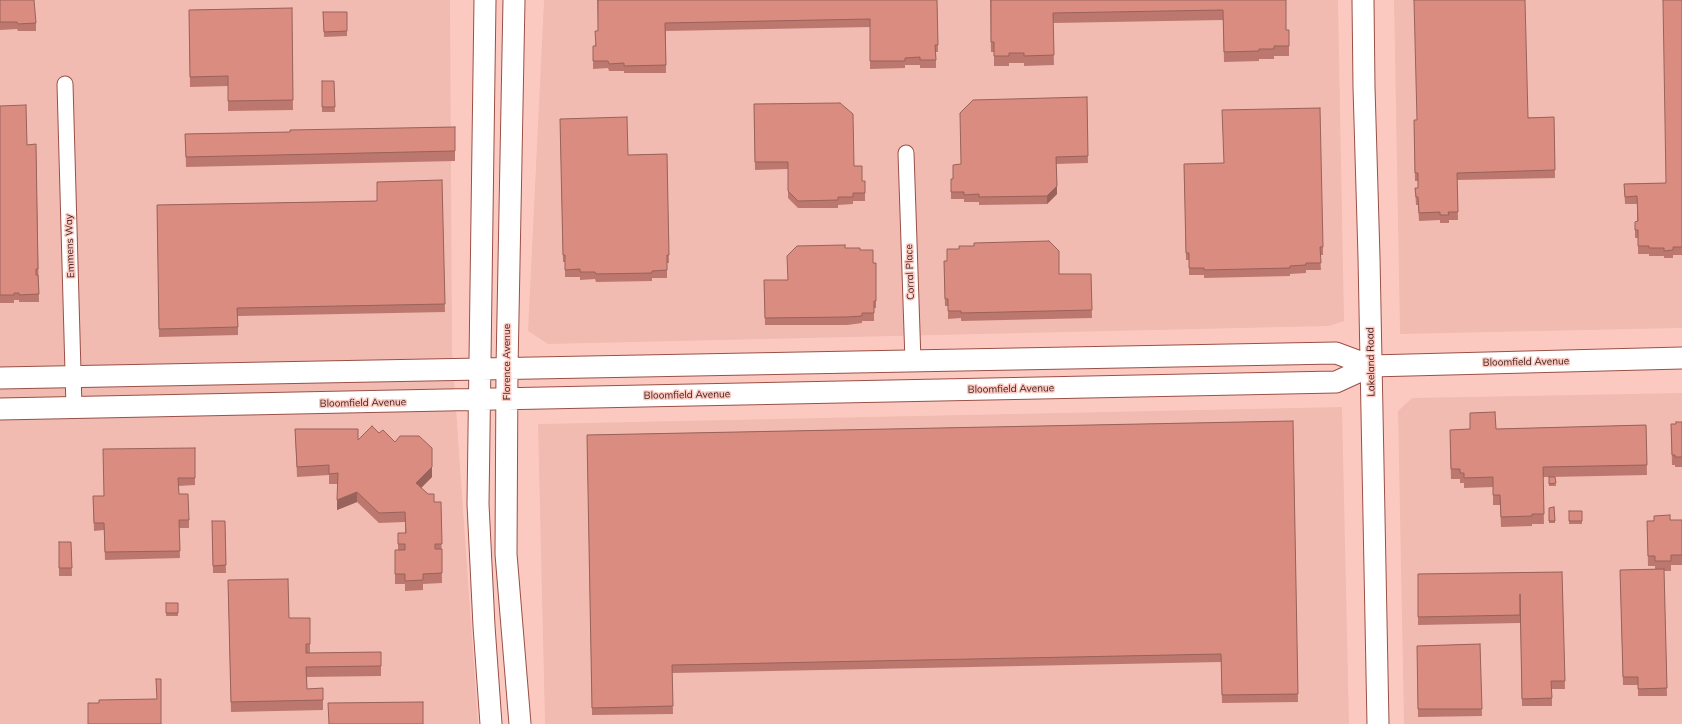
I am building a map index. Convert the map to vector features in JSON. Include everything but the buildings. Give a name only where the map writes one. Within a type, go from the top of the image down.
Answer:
[{"type":"main road","points":[[485,0],[478,504],[484,626],[491,724]]},
{"type":"main road","name":"Florence Avenue","points":[[514,0],[506,368],[506,554],[520,724]]},
{"type":"main road","name":"Lakeland Road","points":[[1364,0],[1364,87],[1369,257],[1378,724]]},
{"type":"main road","name":"Bloomfield Avenue","points":[[0,378],[1336,353],[1371,366],[1682,358]]},
{"type":"main road","name":"Corral Place","points":[[913,361],[913,391]]},
{"type":"main road","name":"Bloomfield Avenue","points":[[0,410],[1336,382],[1371,366]]},
{"type":"main road","points":[[484,626],[508,633],[513,641]]},
{"type":"street","name":"Emmens Way","points":[[65,84],[75,377],[74,408]]},
{"type":"street","name":"Corral Place","points":[[906,153],[913,361]]},
{"type":"shaded area","points":[[0,0],[450,0],[452,351],[478,724],[0,724]]},
{"type":"shaded area","points":[[544,0],[1338,0],[1344,321],[1329,326],[548,344],[528,331]]},
{"type":"shaded area","points":[[1394,0],[1682,0],[1682,328],[1400,334]]},
{"type":"shaded area","points":[[1682,393],[1682,724],[1404,724],[1398,411],[1412,398]]},
{"type":"shaded area","points":[[1342,407],[1349,724],[545,724],[538,424]]}]
